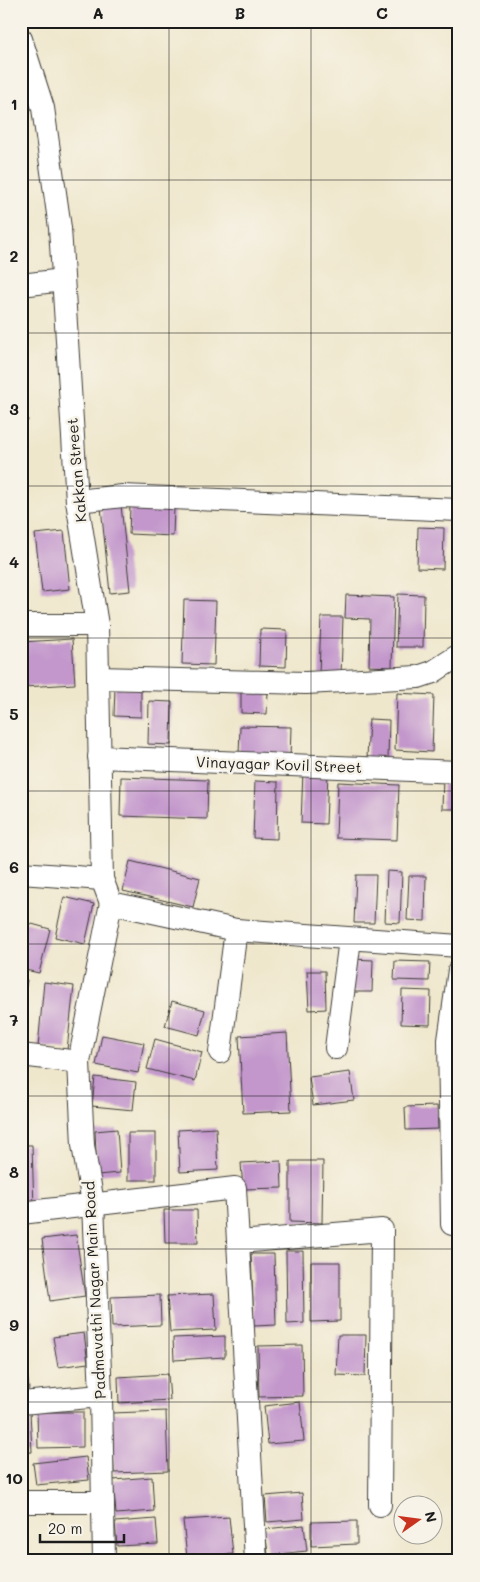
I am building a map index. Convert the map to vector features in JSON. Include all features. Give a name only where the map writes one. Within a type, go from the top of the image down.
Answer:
[{"type":"street","name":"Kakkan Street","points":[[21,40],[43,108],[60,228],[78,501],[96,625],[102,879],[111,903]]},
{"type":"street","points":[[21,285],[63,280]]},
{"type":"street","points":[[78,501],[123,496],[459,510]]},
{"type":"street","points":[[21,625],[96,625]]},
{"type":"street","points":[[98,678],[306,683],[418,677],[434,672],[459,656]]},
{"type":"street","name":"Vinayagar Kovil Street","points":[[99,757],[459,772]]},
{"type":"street","points":[[21,873],[102,879]]},
{"type":"street","points":[[111,903],[236,930],[459,946]]},
{"type":"street","name":"Padmavathi Nagar Main Road","points":[[104,1561],[101,1396],[93,1203],[83,1145],[79,1062],[111,903]]},
{"type":"street","points":[[220,1052],[236,930]]},
{"type":"street","points":[[336,1048],[350,939]]},
{"type":"street","points":[[459,970],[454,1040],[452,1224],[459,1224]]},
{"type":"street","points":[[21,1055],[79,1062]]},
{"type":"street","points":[[21,1213],[93,1203],[235,1188],[256,1561]]},
{"type":"street","points":[[239,1242],[382,1230],[380,1504]]},
{"type":"street","points":[[21,1403],[101,1396]]},
{"type":"street","points":[[21,1502],[103,1502]]},
{"type":"building","points":[[21,386],[28,421],[21,422]]},
{"type":"building","points":[[121,505],[130,591],[110,593],[101,507]]},
{"type":"building","points":[[130,507],[174,508],[173,536],[129,534]]},
{"type":"building","points":[[418,527],[444,528],[443,569],[417,568]]},
{"type":"building","points":[[64,531],[70,589],[42,592],[35,534]]},
{"type":"building","points":[[398,594],[424,595],[423,647],[396,647]]},
{"type":"building","points":[[346,595],[394,597],[392,667],[369,666],[370,619],[345,618]]},
{"type":"building","points":[[184,600],[216,601],[214,665],[182,664]]},
{"type":"building","points":[[321,617],[343,617],[341,675],[319,674]]},
{"type":"building","points":[[260,629],[287,630],[286,667],[259,666]]},
{"type":"building","points":[[72,639],[75,684],[24,687],[21,642]]},
{"type":"building","points":[[115,687],[141,689],[141,717],[114,716]]},
{"type":"building","points":[[241,691],[268,692],[267,714],[241,713]]},
{"type":"building","points":[[397,693],[434,695],[432,752],[395,750]]},
{"type":"building","points":[[149,701],[172,702],[171,745],[148,744]]},
{"type":"building","points":[[369,719],[389,720],[388,759],[367,758]]},
{"type":"building","points":[[240,726],[291,727],[290,758],[239,756]]},
{"type":"building","points":[[303,771],[328,772],[326,824],[301,823]]},
{"type":"building","points":[[121,777],[208,780],[207,819],[120,816]]},
{"type":"building","points":[[443,778],[455,778],[454,809],[442,809]]},
{"type":"building","points":[[255,781],[278,782],[277,839],[253,838]]},
{"type":"building","points":[[338,782],[399,785],[397,840],[336,838]]},
{"type":"building","points":[[130,861],[200,878],[193,907],[123,891]]},
{"type":"building","points":[[387,871],[402,872],[400,923],[385,922]]},
{"type":"building","points":[[356,875],[376,875],[374,923],[354,923]]},
{"type":"building","points":[[409,876],[426,876],[425,921],[407,920]]},
{"type":"building","points":[[64,897],[94,904],[85,944],[55,937]]},
{"type":"building","points":[[21,921],[50,929],[39,973],[21,969]]},
{"type":"building","points":[[352,959],[373,960],[372,992],[351,992]]},
{"type":"building","points":[[395,961],[430,962],[429,981],[394,980]]},
{"type":"building","points":[[307,971],[325,971],[326,1009],[309,1010]]},
{"type":"building","points":[[21,979],[27,980],[22,1007],[21,1007]]},
{"type":"building","points":[[44,982],[74,986],[67,1050],[38,1047]]},
{"type":"building","points":[[402,990],[431,991],[430,1025],[401,1024]]},
{"type":"building","points":[[172,1001],[205,1010],[199,1035],[165,1026]]},
{"type":"building","points":[[287,1033],[291,1111],[243,1113],[239,1036]]},
{"type":"building","points":[[102,1035],[144,1043],[138,1073],[96,1065]]},
{"type":"building","points":[[155,1039],[202,1052],[195,1081],[147,1069]]},
{"type":"building","points":[[21,1065],[29,1067],[22,1090],[21,1089]]},
{"type":"building","points":[[350,1072],[354,1100],[313,1105],[309,1077]]},
{"type":"building","points":[[95,1077],[136,1082],[133,1110],[92,1106]]},
{"type":"building","points":[[437,1106],[438,1129],[406,1130],[405,1107]]},
{"type":"building","points":[[216,1128],[218,1170],[180,1172],[178,1130]]},
{"type":"building","points":[[117,1129],[120,1173],[97,1175],[95,1131]]},
{"type":"building","points":[[128,1133],[156,1133],[156,1180],[128,1180]]},
{"type":"building","points":[[21,1145],[32,1145],[34,1209],[21,1209]]},
{"type":"building","points":[[281,1161],[282,1188],[243,1189],[241,1163]]},
{"type":"building","points":[[290,1161],[323,1161],[322,1223],[290,1222]]},
{"type":"building","points":[[164,1210],[197,1210],[198,1243],[165,1243]]},
{"type":"building","points":[[76,1235],[85,1296],[50,1301],[42,1239]]},
{"type":"building","points":[[286,1251],[303,1251],[304,1323],[287,1324]]},
{"type":"building","points":[[251,1254],[274,1254],[276,1325],[254,1326]]},
{"type":"building","points":[[311,1262],[340,1262],[340,1321],[311,1322]]},
{"type":"building","points":[[214,1294],[216,1330],[170,1332],[167,1296]]},
{"type":"building","points":[[160,1295],[161,1325],[112,1327],[111,1297]]},
{"type":"building","points":[[84,1333],[88,1363],[58,1367],[53,1337]]},
{"type":"building","points":[[338,1335],[366,1335],[365,1376],[336,1375]]},
{"type":"building","points":[[225,1336],[225,1357],[174,1360],[173,1338]]},
{"type":"building","points":[[302,1345],[303,1396],[259,1397],[258,1346]]},
{"type":"building","points":[[21,1355],[25,1355],[29,1389],[21,1390]]},
{"type":"building","points":[[168,1374],[170,1400],[119,1403],[118,1377]]},
{"type":"building","points":[[300,1402],[304,1441],[268,1444],[264,1406]]},
{"type":"building","points":[[30,1411],[32,1452],[21,1453],[21,1412]]},
{"type":"building","points":[[166,1411],[168,1471],[114,1473],[112,1413]]},
{"type":"building","points":[[37,1412],[83,1412],[83,1447],[38,1448]]},
{"type":"building","points":[[86,1457],[89,1480],[36,1485],[33,1463]]},
{"type":"building","points":[[152,1477],[154,1511],[116,1514],[113,1480]]},
{"type":"building","points":[[302,1493],[304,1519],[267,1522],[265,1496]]},
{"type":"building","points":[[229,1517],[233,1554],[187,1558],[183,1520]]},
{"type":"building","points":[[156,1519],[158,1544],[117,1546],[115,1522]]},
{"type":"building","points":[[357,1521],[357,1544],[311,1546],[311,1522]]},
{"type":"building","points":[[304,1525],[307,1551],[268,1555],[265,1529]]}]
